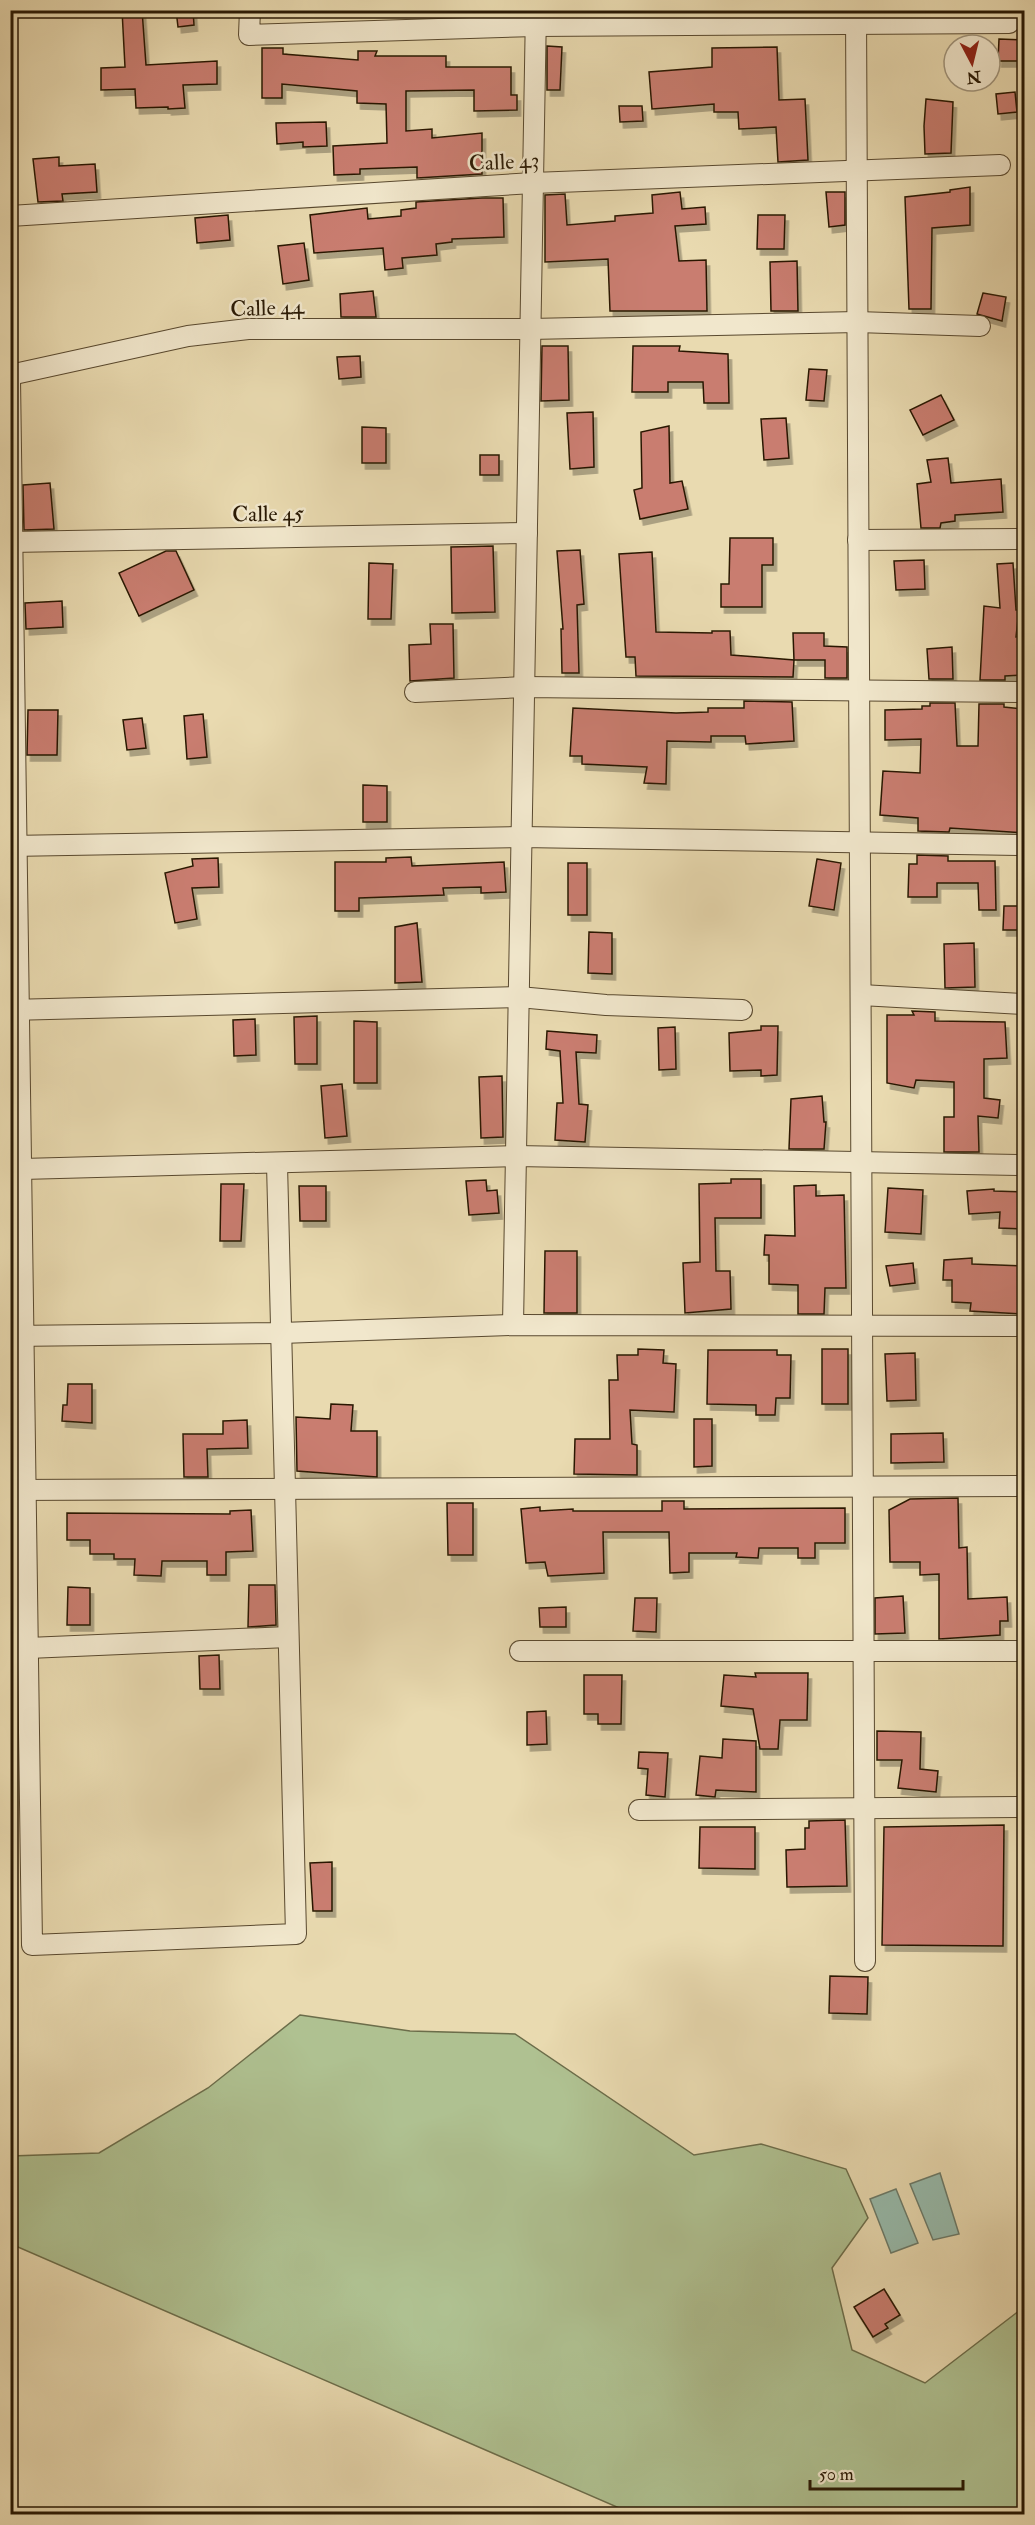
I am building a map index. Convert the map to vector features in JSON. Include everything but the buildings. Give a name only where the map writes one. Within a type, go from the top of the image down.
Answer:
[{"type":"street","points":[[250,10],[249,35],[536,18],[856,17],[1009,23]]},
{"type":"street","points":[[856,17],[865,1961]]},
{"type":"street","points":[[513,1325],[536,18]]},
{"type":"street","name":"Calle 43","points":[[10,216],[533,183],[1000,165]]},
{"type":"street","name":"Calle 44","points":[[10,377],[188,336],[248,329],[530,329],[857,322],[980,326]]},
{"type":"street","points":[[10,377],[15,1010],[22,1169],[17,1336],[18,1490],[28,1648],[32,1945],[296,1934],[277,1164]]},
{"type":"street","name":"Calle 45","points":[[12,542],[527,532]]},
{"type":"street","points":[[858,540],[1024,539]]},
{"type":"street","points":[[415,692],[524,687],[1024,692]]},
{"type":"street","points":[[14,846],[522,837],[1024,845]]},
{"type":"street","points":[[861,995],[1024,1004]]},
{"type":"street","points":[[15,1010],[519,997],[606,1005],[742,1010]]},
{"type":"street","points":[[22,1169],[516,1156],[1024,1165]]},
{"type":"street","points":[[17,1336],[281,1333],[513,1325],[1024,1326]]},
{"type":"street","points":[[18,1490],[1024,1486]]},
{"type":"street","points":[[28,1648],[288,1637]]},
{"type":"street","points":[[520,1651],[1024,1651]]},
{"type":"street","points":[[639,1810],[1024,1807]]},
{"type":"green space","points":[[300,2015],[410,2031],[515,2034],[694,2155],[761,2144],[846,2169],[868,2218],[832,2268],[852,2350],[925,2383],[1024,2307],[1024,2514],[633,2514],[11,2244],[11,2156],[99,2153],[208,2088]]},
{"type":"shaded area","points":[[940,2173],[959,2234],[933,2240],[910,2184]]},
{"type":"shaded area","points":[[896,2189],[918,2243],[891,2253],[870,2199]]}]
